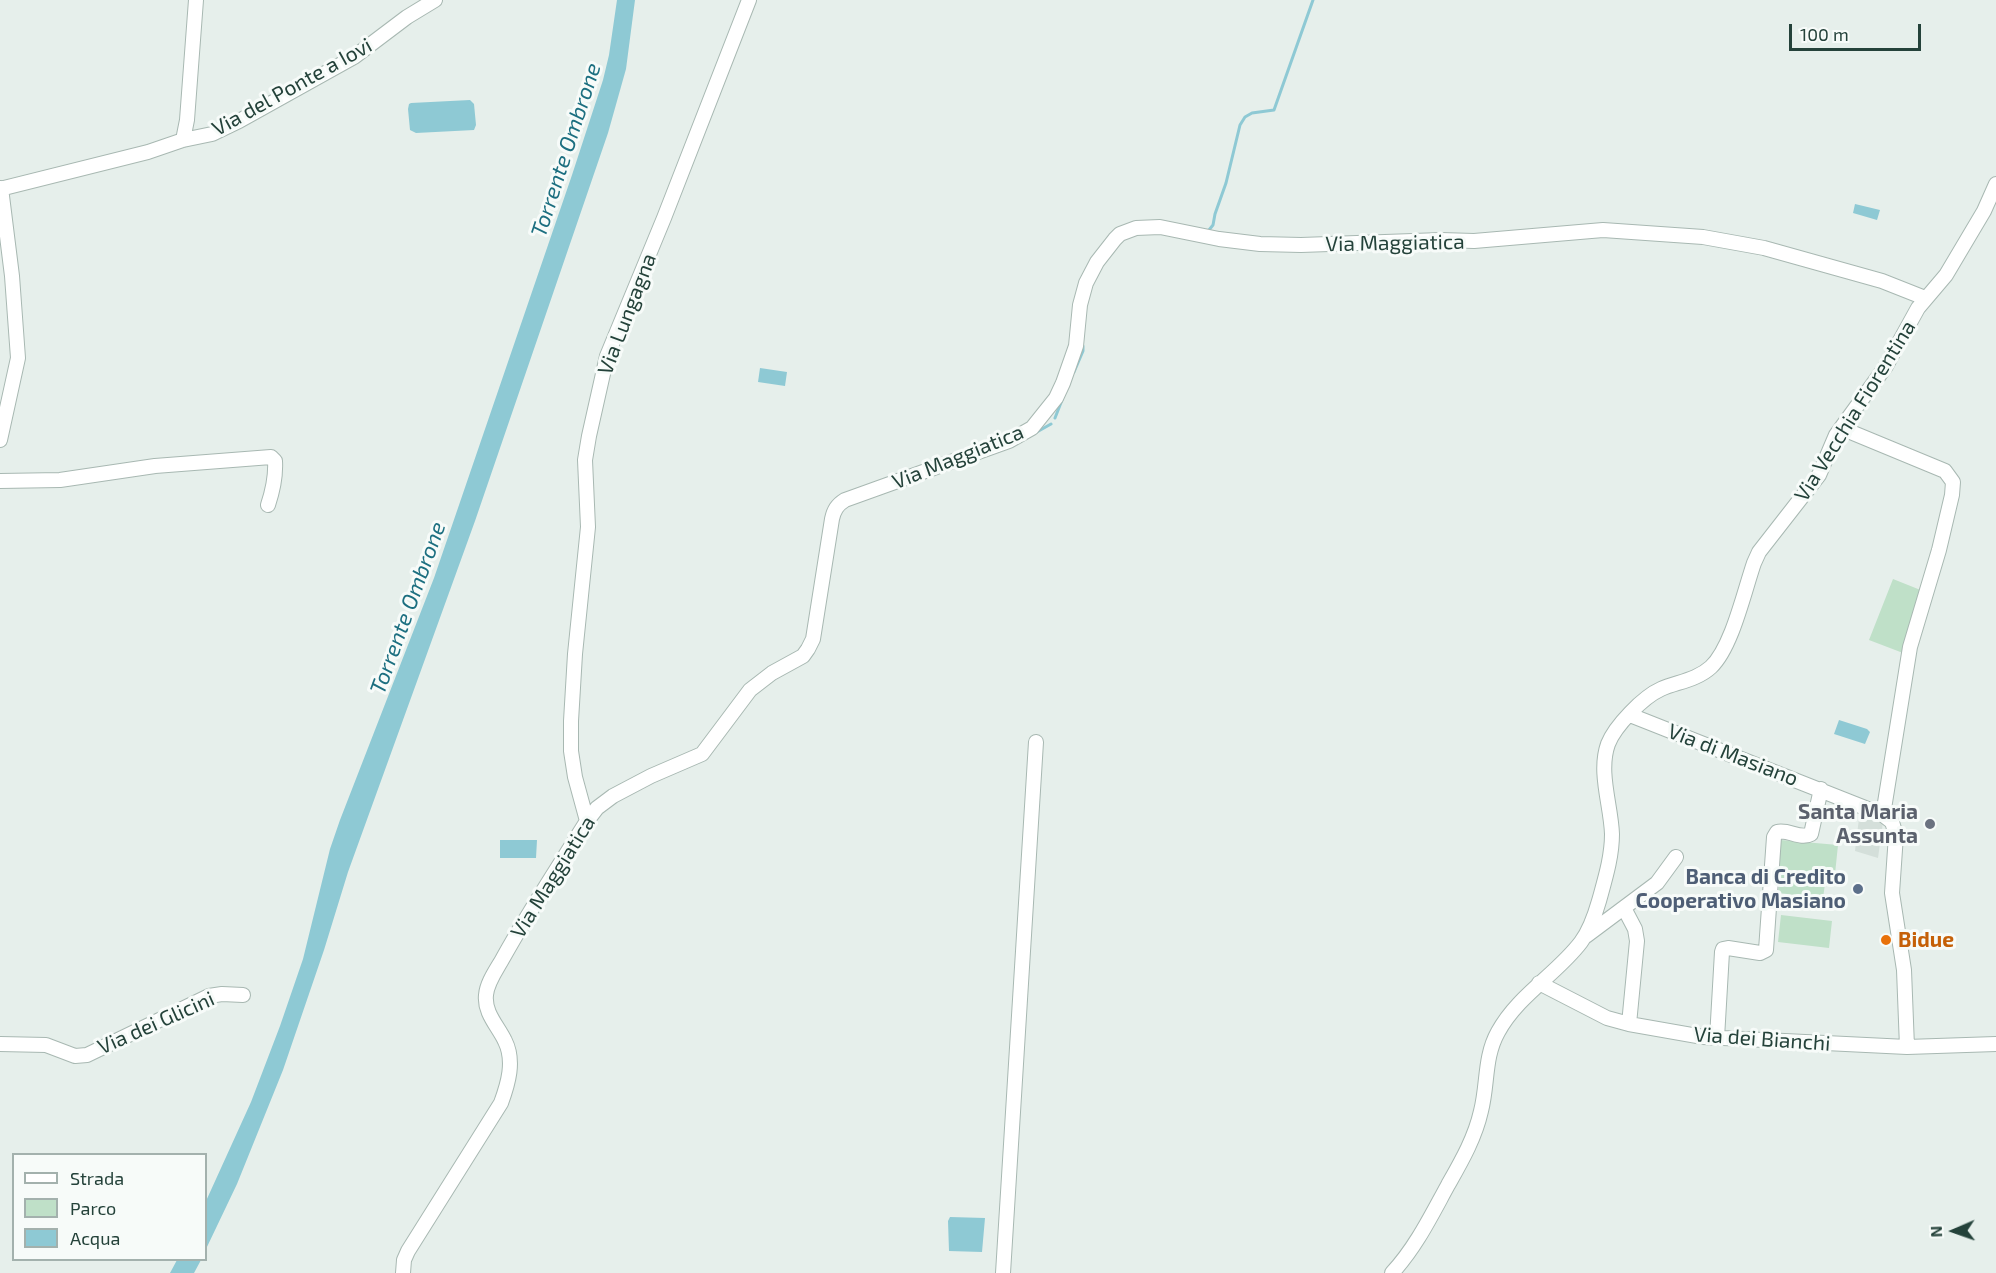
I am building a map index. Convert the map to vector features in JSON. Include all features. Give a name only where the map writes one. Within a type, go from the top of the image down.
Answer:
[{"type":"street","points":[[183,140],[187,120],[196,0]]},
{"type":"street","name":"Via del Ponte a Iovi","points":[[1,188],[148,152],[221,130],[345,63],[407,17],[435,0]]},
{"type":"street","name":"Via Lungagna","points":[[587,821],[575,777],[571,721],[575,654],[588,526],[585,460],[589,436],[607,356],[664,218],[749,0]]},
{"type":"street","name":"Via Vecchia Fiorentina","points":[[1392,1273],[1426,1227],[1470,1143],[1482,1109],[1489,1053],[1498,1031],[1513,1010],[1574,951],[1584,937],[1596,912],[1610,855],[1611,825],[1605,771],[1606,754],[1614,732],[1656,691],[1699,676],[1716,661],[1728,640],[1759,552],[1819,475],[1841,428],[1886,366],[1925,298],[1946,275],[1984,211],[1996,184]]},
{"type":"street","points":[[0,440],[18,358],[12,276],[1,188]]},
{"type":"street","name":"Via Maggiatica","points":[[403,1273],[404,1260],[408,1251],[501,1103],[507,1084],[510,1064],[506,1043],[488,1011],[487,987],[512,942],[587,821],[597,808],[613,796],[651,776],[702,754],[750,690],[772,673],[806,653],[813,639],[832,519],[837,506],[845,500],[1009,441],[1032,428],[1047,411],[1063,383],[1076,346],[1080,305],[1086,283],[1097,262],[1115,239],[1136,228],[1160,227],[1237,242],[1300,245],[1488,240],[1603,230],[1660,233],[1722,239],[1764,248],[1881,281],[1925,298]]},
{"type":"street","points":[[1841,428],[1945,471],[1953,482],[1939,550],[1910,646],[1883,814],[1892,822],[1896,835],[1892,893],[1904,970],[1907,1047]]},
{"type":"street","points":[[0,481],[60,480],[155,466],[271,457],[275,461],[276,474],[268,505]]},
{"type":"street","name":"Via di Masiano","points":[[1629,715],[1883,814]]},
{"type":"street","points":[[1003,1273],[1036,742]]},
{"type":"street","points":[[1717,1038],[1723,949],[1761,953],[1766,950],[1774,837],[1778,832],[1783,831],[1804,837],[1811,834],[1821,789]]},
{"type":"street","points":[[1584,937],[1657,883],[1676,857]]},
{"type":"street","points":[[1624,908],[1636,933],[1629,1024]]},
{"type":"street","points":[[1605,922],[1632,924]]},
{"type":"street","name":"Via dei Bianchi","points":[[1539,983],[1598,1014],[1629,1024],[1717,1038],[1907,1047],[1996,1044]]},
{"type":"street","name":"Via dei Glicini","points":[[0,1044],[46,1045],[75,1056],[87,1054],[209,996],[228,993],[243,995]]},
{"type":"shaded area","points":[[1860,810],[1883,822],[1878,858],[1855,851]]},
{"type":"green space","points":[[1893,579],[1923,591],[1903,653],[1869,640]]},
{"type":"green space","points":[[1781,840],[1838,845],[1835,874],[1779,869]]},
{"type":"green space","points":[[1781,871],[1826,877],[1823,898],[1778,893]]},
{"type":"green space","points":[[1781,915],[1832,921],[1829,948],[1778,942]]},
{"type":"water","points":[[617,0],[635,0],[626,69],[608,133],[475,521],[348,872],[283,1070],[237,1184],[207,1247],[207,1199],[251,1102],[280,1026],[303,959],[330,849],[434,578],[572,175],[609,55]]},
{"type":"water","points":[[470,100],[474,104],[476,125],[474,130],[416,133],[410,130],[408,109],[411,103]]},
{"type":"water","points":[[1855,204],[1880,210],[1877,220],[1853,213]]},
{"type":"water","points":[[760,368],[787,372],[785,386],[758,382]]},
{"type":"water","points":[[1839,720],[1867,729],[1870,732],[1865,744],[1834,734]]},
{"type":"water","points":[[500,840],[537,840],[536,858],[500,858]]},
{"type":"water","points":[[950,1217],[985,1218],[982,1252],[949,1251],[948,1221]]},
{"type":"water","points":[[176,1261],[200,1261],[194,1273],[170,1273]]},
{"type":"waterway","points":[[1209,230],[1213,225],[1226,183],[1240,125],[1245,117],[1252,113],[1274,110],[1313,0]]},
{"type":"waterway","points":[[1074,372],[1083,346]]},
{"type":"waterway","points":[[1055,418],[1062,400]]},
{"type":"waterway","points":[[1035,433],[1051,424]]},
{"type":"place","name":"Santa Maria Assunta","points":[[1930,824]]},
{"type":"place","name":"Banca di Credito Cooperativo Masiano","points":[[1858,889]]},
{"type":"place","name":"Bidue","points":[[1886,940]]},
{"type":"water label","name":"Torrente Ombrone","points":[[566,150]]},
{"type":"water label","name":"Torrente Ombrone","points":[[408,608]]}]
